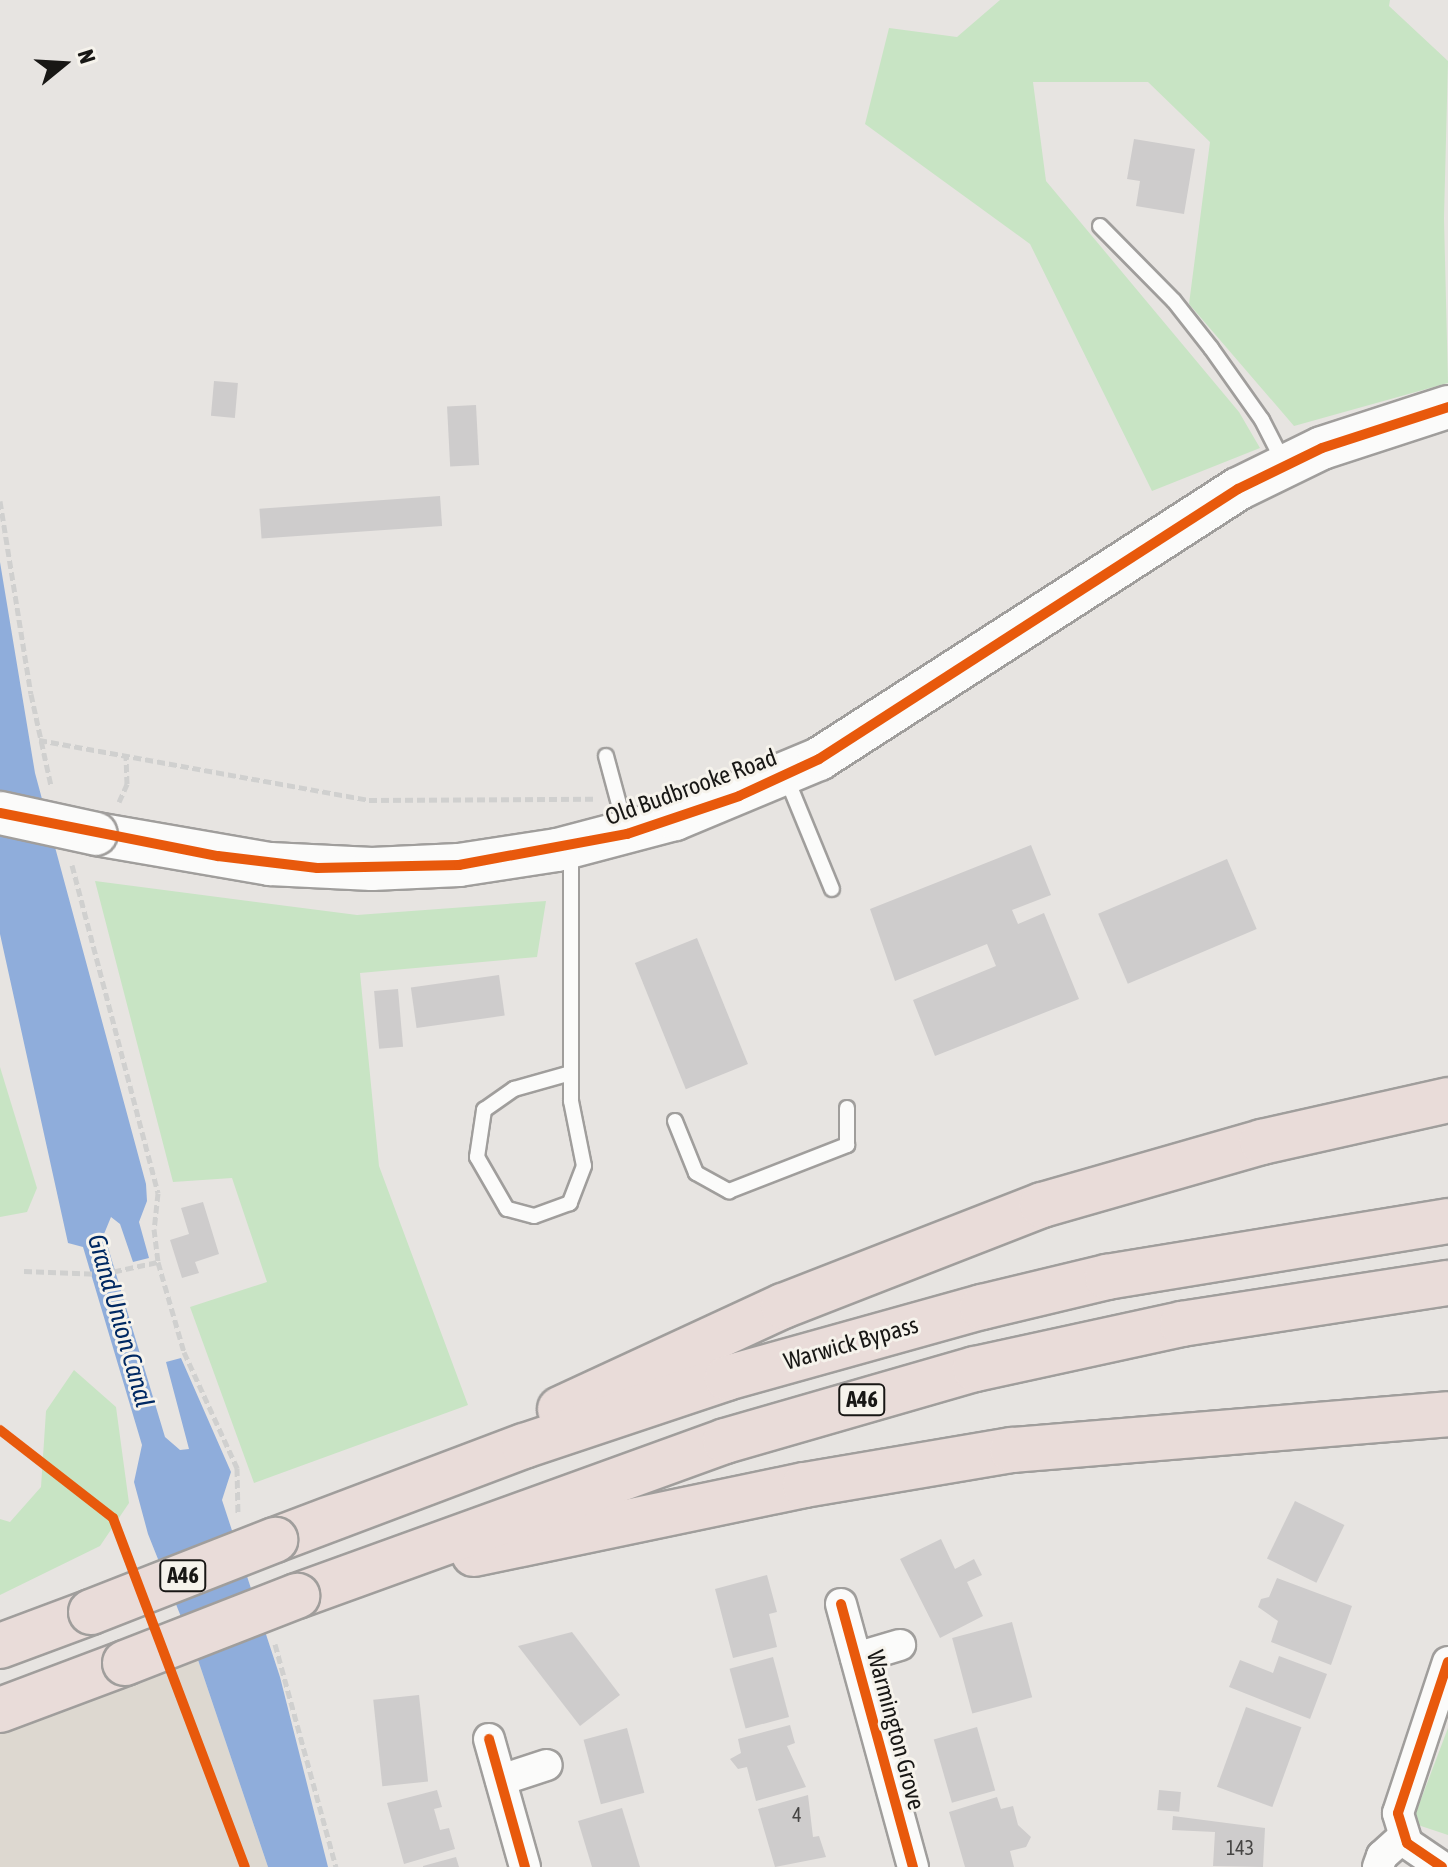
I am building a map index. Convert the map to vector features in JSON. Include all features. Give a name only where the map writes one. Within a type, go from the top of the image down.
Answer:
[{"type":"highway","points":[[327,1521],[704,1340],[928,1247],[1129,1179],[1448,1100]]},
{"type":"highway","name":"Warwick Bypass","points":[[0,1646],[524,1446],[727,1378],[982,1307],[1122,1274],[1448,1221]]},
{"type":"highway","name":"A46","points":[[0,1710],[312,1590],[725,1441],[975,1369],[1182,1324],[1448,1283]]},
{"type":"highway","points":[[312,1590],[805,1485],[1012,1450],[1448,1414]]},
{"type":"street","name":"Old Budbrooke Road","points":[[0,813],[95,832],[317,868],[459,865],[571,848],[622,817],[785,776],[958,673],[1191,515],[1286,465],[1448,407]]},
{"type":"street","name":"Warmington Grove","points":[[841,1604],[913,1867]]},
{"type":"street","name":"Warmington Grove","points":[[856,1658],[900,1645]]},
{"type":"street","points":[[1442,1867],[1403,1837],[1400,1802],[1448,1662]]},
{"type":"street","points":[[489,1739],[525,1867]]},
{"type":"street","points":[[501,1780],[547,1765]]},
{"type":"street","points":[[1378,1867],[1382,1856],[1403,1837]]},
{"type":"lane","points":[[1100,226],[1174,301],[1211,348],[1262,420],[1286,465]]},
{"type":"lane","points":[[606,756],[622,817]]},
{"type":"lane","points":[[785,776],[832,889]]},
{"type":"lane","points":[[571,848],[571,1073],[584,1166],[570,1203],[534,1216],[507,1209],[477,1157],[484,1110],[514,1089],[571,1073]]},
{"type":"lane","points":[[675,1121],[696,1173],[729,1191],[847,1145],[847,1108]]},
{"type":"path","points":[[0,501],[39,740],[55,800]]},
{"type":"path","points":[[39,740],[369,800],[622,817]]},
{"type":"path","points":[[126,757],[127,784],[95,832],[158,1193],[154,1229],[158,1262],[184,1352],[237,1468],[234,1502],[238,1517]]},
{"type":"path","points":[[24,1271],[102,1274],[158,1262]]},
{"type":"path","points":[[273,1639],[336,1867]]},
{"type":"shaded area","points":[[197,1657],[268,1867],[0,1867],[0,1730]]},
{"type":"green space","points":[[1000,0],[1390,0],[1389,6],[1448,61],[1444,218],[1448,383],[1294,426],[1189,304],[1210,142],[1148,82],[1033,82],[1046,181],[1239,412],[1260,448],[1152,491],[1030,244],[865,124],[889,28],[957,37]]},
{"type":"green space","points":[[95,881],[357,915],[546,901],[537,957],[360,973],[379,1166],[468,1405],[254,1483],[190,1307],[267,1282],[232,1178],[173,1182]]},
{"type":"green space","points":[[0,1067],[37,1188],[27,1212],[0,1217]]},
{"type":"green space","points":[[74,1370],[116,1407],[129,1503],[100,1546],[0,1595],[0,1519],[10,1522],[41,1487],[46,1411]]},
{"type":"green space","points":[[1448,1728],[1448,1835],[1412,1823]]},
{"type":"water","name":"Grand Union Canal","points":[[0,562],[35,773],[146,1184],[147,1201],[139,1222],[149,1258],[133,1262],[120,1224],[111,1217],[104,1234],[165,1437],[180,1450],[189,1449],[166,1362],[181,1358],[231,1472],[222,1500],[280,1677],[328,1867],[268,1867],[197,1657],[148,1534],[134,1482],[142,1445],[83,1247],[68,1243],[0,934]]},
{"type":"building","points":[[1134,139],[1195,149],[1184,214],[1136,206],[1140,181],[1127,179]]},
{"type":"building","points":[[214,381],[238,383],[235,418],[211,416]]},
{"type":"building","points":[[476,405],[479,465],[450,466],[447,407]]},
{"type":"building","points":[[440,496],[442,526],[262,539],[259,509]]},
{"type":"building","points":[[1031,845],[1051,895],[1012,910],[1018,924],[1044,913],[1079,999],[935,1056],[913,1000],[996,966],[987,944],[895,981],[870,909]]},
{"type":"building","points":[[1227,859],[1257,929],[1128,984],[1098,914]]},
{"type":"building","points":[[697,938],[748,1064],[686,1089],[635,963]]},
{"type":"building","points":[[499,975],[505,1016],[417,1028],[411,987]]},
{"type":"building","points":[[398,989],[403,1047],[379,1049],[374,991]]},
{"type":"building","points":[[203,1202],[219,1254],[195,1262],[199,1273],[182,1278],[170,1240],[189,1234],[181,1208]]},
{"type":"building","points":[[1295,1501],[1344,1525],[1316,1583],[1267,1559]]},
{"type":"building","points":[[941,1539],[955,1569],[974,1559],[982,1575],[967,1582],[983,1616],[940,1638],[900,1559]]},
{"type":"building","points":[[767,1575],[777,1612],[769,1614],[777,1647],[733,1658],[715,1589]]},
{"type":"building","points":[[1277,1578],[1352,1606],[1331,1665],[1271,1642],[1278,1621],[1258,1607],[1261,1599],[1269,1597]]},
{"type":"building","points":[[1012,1622],[1032,1697],[972,1713],[952,1638]]},
{"type":"building","points":[[572,1632],[620,1695],[580,1726],[518,1646]]},
{"type":"building","points":[[1279,1656],[1327,1674],[1310,1719],[1229,1687],[1240,1660],[1273,1673]]},
{"type":"building","points":[[773,1657],[789,1717],[746,1729],[730,1669]]},
{"type":"building","points":[[419,1695],[428,1782],[382,1786],[373,1700]]},
{"type":"building","points":[[1246,1707],[1301,1727],[1272,1807],[1217,1787]]},
{"type":"building","points":[[790,1725],[795,1743],[787,1746],[806,1787],[756,1801],[747,1767],[738,1769],[730,1759],[741,1753],[738,1739]]},
{"type":"building","points":[[977,1727],[995,1790],[952,1803],[934,1739]]},
{"type":"building","points":[[627,1728],[644,1793],[601,1804],[584,1740]]},
{"type":"building","points":[[437,1790],[442,1807],[434,1809],[440,1830],[449,1828],[455,1849],[404,1864],[387,1803]]},
{"type":"building","points":[[1159,1790],[1181,1792],[1179,1812],[1157,1810]]},
{"type":"building","points":[[808,1795],[813,1837],[819,1836],[826,1857],[775,1867],[758,1809]]},
{"type":"building","points":[[997,1797],[1001,1809],[1013,1806],[1018,1825],[1031,1837],[1026,1847],[1010,1851],[1014,1867],[965,1867],[949,1812]]},
{"type":"building","points":[[622,1808],[640,1867],[592,1867],[578,1821]]},
{"type":"building","points":[[1173,1816],[1265,1828],[1263,1867],[1213,1866],[1215,1832],[1172,1830]]},
{"type":"building","points":[[456,1857],[459,1867],[423,1867],[423,1866]]},
{"type":"cycle path","points":[[0,813],[218,856],[317,868],[459,865],[627,834],[739,796],[819,759],[1238,489],[1322,448],[1448,407]]},
{"type":"cycle path","points":[[0,1430],[113,1518],[245,1867]]},
{"type":"cycle path","points":[[841,1604],[913,1867]]},
{"type":"cycle path","points":[[1442,1867],[1407,1843],[1398,1813],[1448,1662]]},
{"type":"cycle path","points":[[489,1739],[525,1867]]}]
